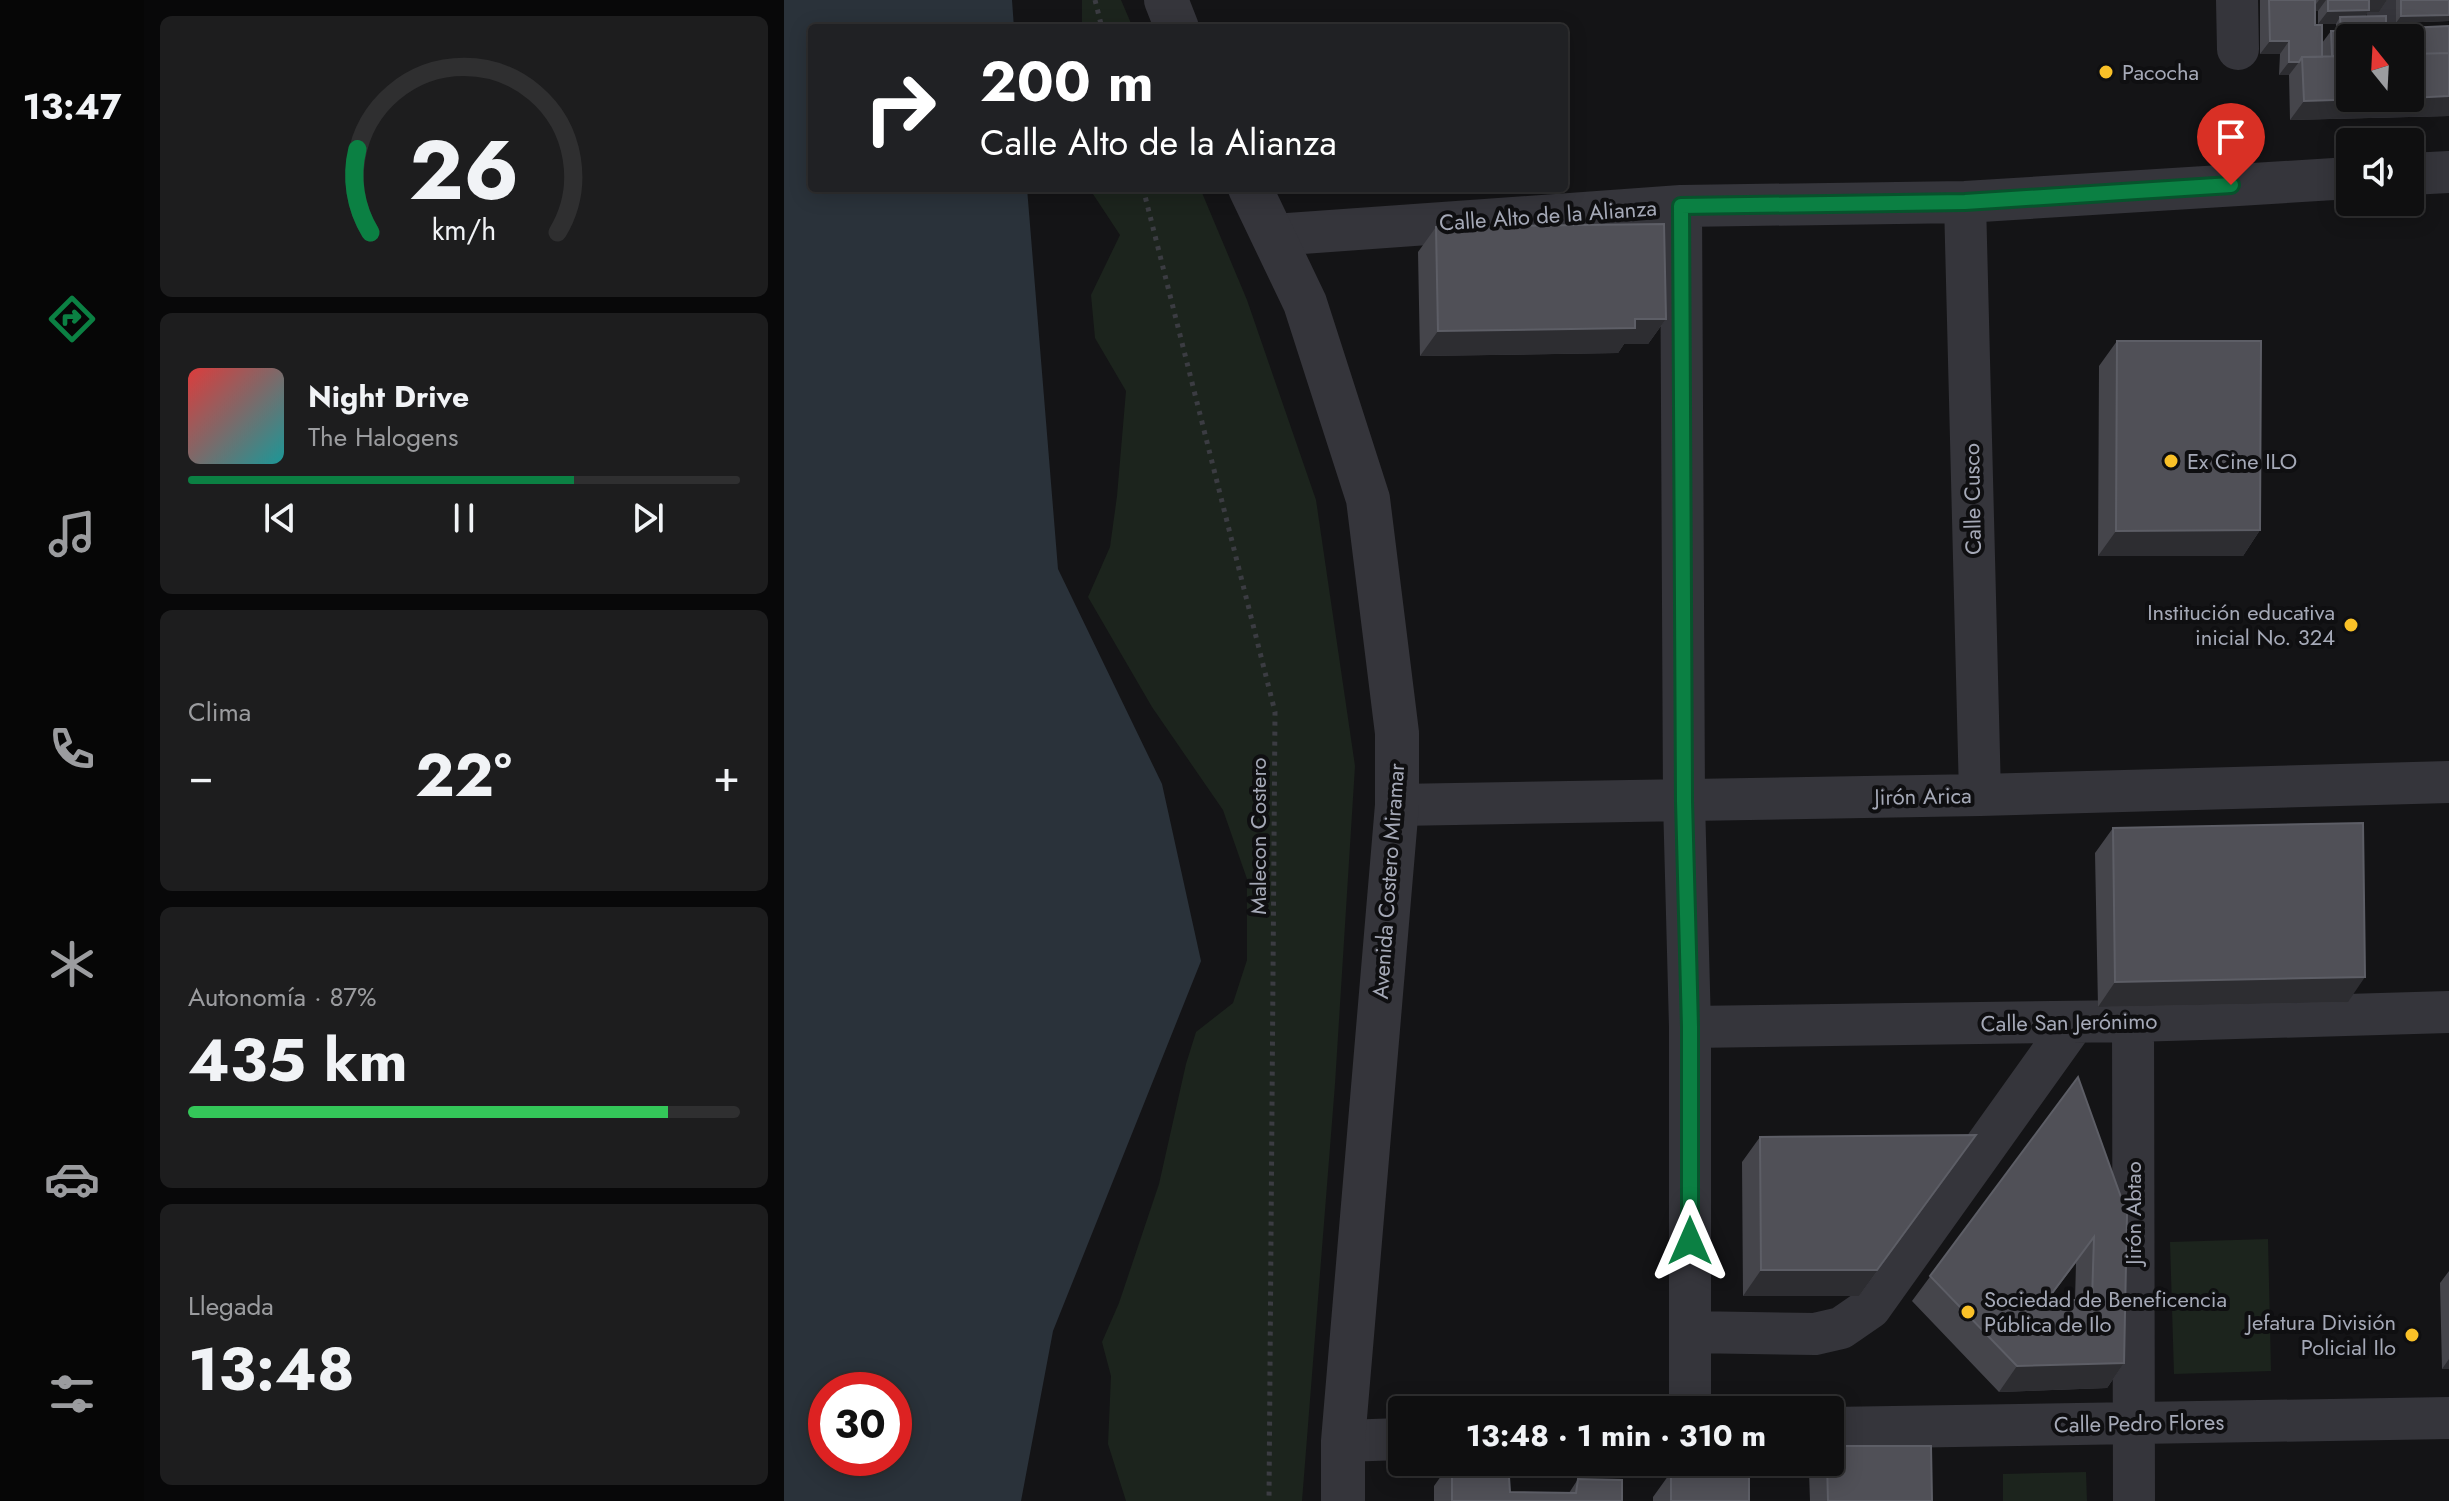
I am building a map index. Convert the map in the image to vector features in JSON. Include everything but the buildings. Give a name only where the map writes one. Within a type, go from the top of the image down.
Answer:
[{"type":"street","points":[[1166,0],[1175,24]]},
{"type":"street","points":[[2237,0],[2238,49]]},
{"type":"street","points":[[2387,0],[2388,24]]},
{"type":"street","points":[[2424,173],[2449,172]]},
{"type":"street","name":"Calle Alto de la Alianza","points":[[1274,235],[1681,206],[1965,202],[2336,179]]},
{"type":"street","name":"Avenida Costero Miramar","points":[[1252,192],[1305,303],[1368,499],[1397,733],[1397,805],[1343,1441],[1343,1501]]},
{"type":"street","name":"Calle Cusco","points":[[1965,202],[1980,795]]},
{"type":"street","points":[[1681,206],[1684,801],[1690,1027],[1690,1396]]},
{"type":"street","name":"Jirón Arica","points":[[1397,805],[1980,795],[2449,782]]},
{"type":"street","name":"Calle San Jerónimo","points":[[1690,1027],[2133,1021],[2449,1012]]},
{"type":"street","name":"Jirón Abtao","points":[[2133,1021],[2134,1501]]},
{"type":"street","points":[[1690,1332],[1815,1334],[1841,1328],[1870,1308],[2074,1022]]},
{"type":"street","name":"Calle Pedro Flores","points":[[1844,1428],[2449,1418]]},
{"type":"street","points":[[1343,1441],[1388,1439]]},
{"type":"path","points":[[1095,0],[1101,24]]},
{"type":"path","name":"Malecon Costero","points":[[1144,192],[1275,712],[1269,1501]]},
{"type":"shaded area","points":[[784,0],[1012,0],[1014,24],[808,24],[808,192],[1027,192],[1058,569],[1162,784],[1201,961],[1053,1331],[1021,1501],[784,1501]]},
{"type":"shaded area","points":[[1082,0],[1121,0],[1131,24],[1082,24]]},
{"type":"shaded area","points":[[1092,192],[1202,192],[1247,300],[1316,500],[1355,766],[1335,1084],[1302,1501],[1126,1501],[1108,1444],[1111,1376],[1102,1342],[1119,1303],[1159,1184],[1196,1032],[1233,1003],[1247,960],[1247,879],[1223,810],[1152,707],[1088,597],[1110,547],[1126,391],[1095,338],[1091,295],[1120,235]]},
{"type":"shaded area","points":[[2268,1239],[2271,1371],[2174,1374],[2170,1242]]},
{"type":"shaded area","points":[[2086,1472],[2087,1501],[2003,1501],[2003,1474]]},
{"type":"place","name":"Pacocha","points":[[2106,72]]},
{"type":"place","name":"Ex Cine ILO","points":[[2171,461]]},
{"type":"place","name":"Institución educativa inicial No. 324","points":[[2351,625]]},
{"type":"place","name":"Sociedad de Beneficencia Pública de Ilo","points":[[1968,1312]]},
{"type":"place","name":"Jefatura División Policial Ilo","points":[[2412,1335]]},
{"type":"route","points":[[1690,1241],[1681,206],[1965,202],[2231,185]]}]
